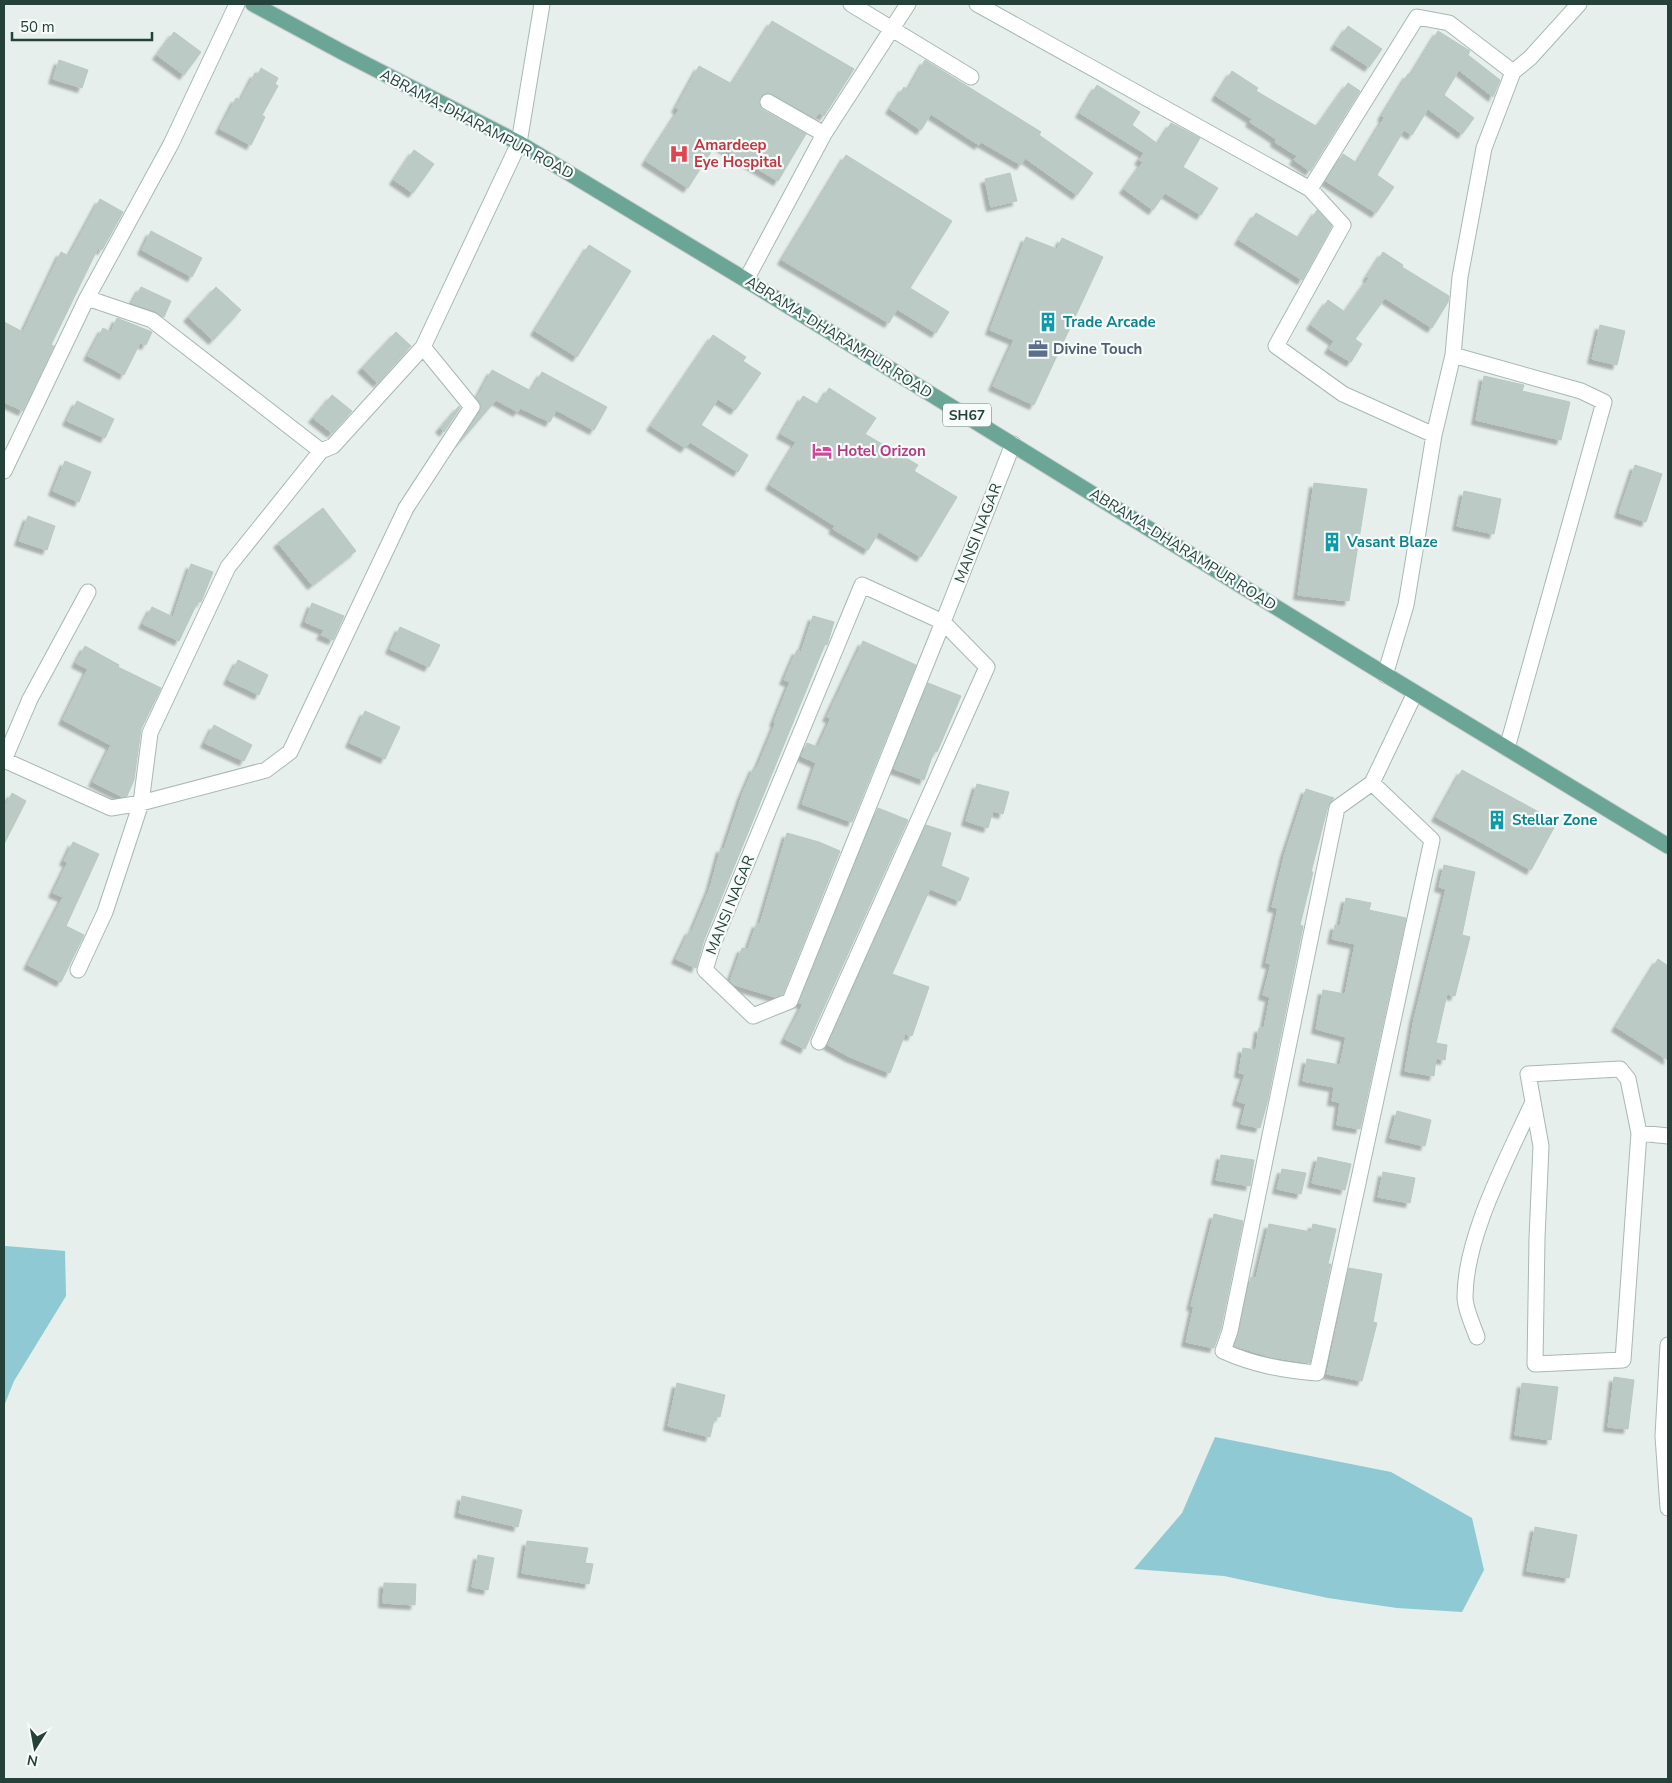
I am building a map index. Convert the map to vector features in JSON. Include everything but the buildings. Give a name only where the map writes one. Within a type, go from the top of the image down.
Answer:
[{"type":"main road","name":"ABRAMA-DHARAMPUR ROAD","points":[[260,6],[519,143],[746,280],[1385,675],[1668,846]]},
{"type":"street","points":[[4,471],[87,298],[171,144],[237,4]]},
{"type":"street","points":[[78,970],[105,912],[141,803],[150,733],[228,567],[321,451],[333,446],[423,347],[519,143],[542,4]]},
{"type":"street","points":[[851,4],[972,76]]},
{"type":"street","points":[[746,280],[824,134],[908,4]]},
{"type":"street","points":[[977,4],[1310,189],[1342,225],[1276,346],[1343,394],[1434,435]]},
{"type":"street","points":[[1385,675],[1406,605],[1434,435],[1453,355],[1460,277],[1484,148],[1513,72],[1530,58],[1579,4]]},
{"type":"street","points":[[1310,189],[1417,17],[1449,23],[1513,72]]},
{"type":"street","points":[[768,102],[824,134]]},
{"type":"street","points":[[87,298],[152,320],[321,451]]},
{"type":"street","points":[[88,592],[30,699],[4,760],[111,808],[141,803],[266,770],[290,752],[406,508],[472,407],[423,347]]},
{"type":"street","points":[[1453,355],[1581,391],[1604,402],[1546,602],[1507,748]]},
{"type":"street","name":"MANSI NAGAR","points":[[819,1042],[986,667],[944,622],[862,585],[717,935],[705,970],[753,1016],[790,1001],[944,622],[1012,444]]},
{"type":"street","points":[[1372,783],[1432,840],[1317,1372],[1274,1368],[1248,1362],[1223,1351],[1230,1330],[1337,808],[1372,783],[1415,693]]},
{"type":"street","points":[[1620,1069],[1628,1079],[1639,1133],[1623,1360],[1535,1364],[1536,1238],[1541,1146],[1528,1074],[1620,1069]]},
{"type":"street","points":[[1477,1337],[1464,1298],[1473,1241],[1533,1102]]},
{"type":"street","points":[[1639,1133],[1668,1136]]},
{"type":"street","points":[[1668,1345],[1662,1436],[1668,1508]]},
{"type":"water","points":[[4,1247],[65,1251],[66,1296],[14,1381],[4,1406]]},
{"type":"water","points":[[1215,1437],[1391,1472],[1472,1518],[1484,1570],[1462,1612],[1397,1608],[1328,1598],[1224,1576],[1134,1569],[1182,1513]]},
{"type":"place","name":"Amardeep Eye Hospital","points":[[679,154]]},
{"type":"place","name":"Trade Arcade","points":[[1048,322]]},
{"type":"place","name":"Divine Touch","points":[[1038,349]]},
{"type":"place","name":"Hotel Orizon","points":[[822,451]]},
{"type":"place","name":"Vasant Blaze","points":[[1332,542]]},
{"type":"place","name":"Stellar Zone","points":[[1497,820]]}]
